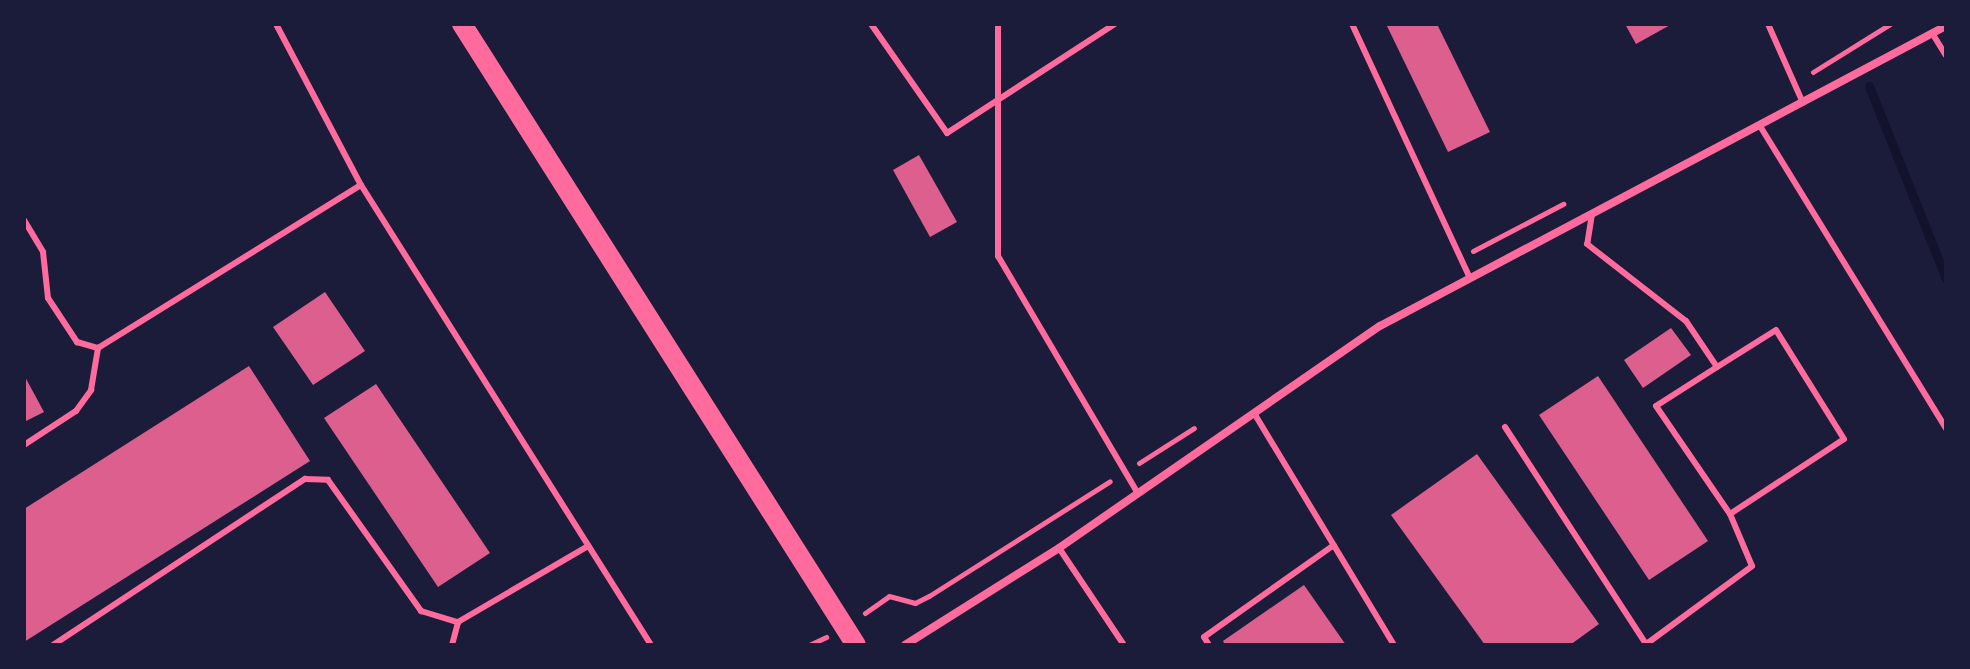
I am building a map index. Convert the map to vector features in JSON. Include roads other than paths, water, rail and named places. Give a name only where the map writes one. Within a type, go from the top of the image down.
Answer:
[{"type":"main road","points":[[462,24],[856,645]]},
{"type":"street","points":[[905,645],[1059,548],[1380,326],[1946,26]]},
{"type":"lane","points":[[276,24],[361,185],[651,645]]},
{"type":"lane","points":[[871,24],[947,133],[1115,24]]},
{"type":"lane","points":[[998,24],[998,256],[1138,494]]},
{"type":"lane","points":[[1352,24],[1470,278]]},
{"type":"lane","points":[[1768,24],[1803,103]]},
{"type":"lane","points":[[1932,33],[1946,55]]},
{"type":"lane","points":[[1760,126],[1946,428]]},
{"type":"lane","points":[[24,220],[43,252],[48,298],[77,342],[98,348],[361,185]]},
{"type":"lane","points":[[1592,214],[1587,244],[1686,321],[1717,367]]},
{"type":"lane","points":[[1505,427],[1645,644],[1752,566],[1730,514],[1656,406],[1776,330],[1844,439],[1730,514]]},
{"type":"lane","points":[[24,445],[76,411],[91,390],[98,348]]},
{"type":"lane","points":[[1254,413],[1394,645]]},
{"type":"lane","points":[[53,645],[305,479],[328,480],[421,611],[458,622]]},
{"type":"lane","points":[[1209,645],[1204,637],[1334,545]]},
{"type":"lane","points":[[452,645],[458,622],[588,546]]},
{"type":"lane","points":[[1059,548],[1124,645]]},
{"type":"waterway","points":[[1869,86],[1946,279]]}]
